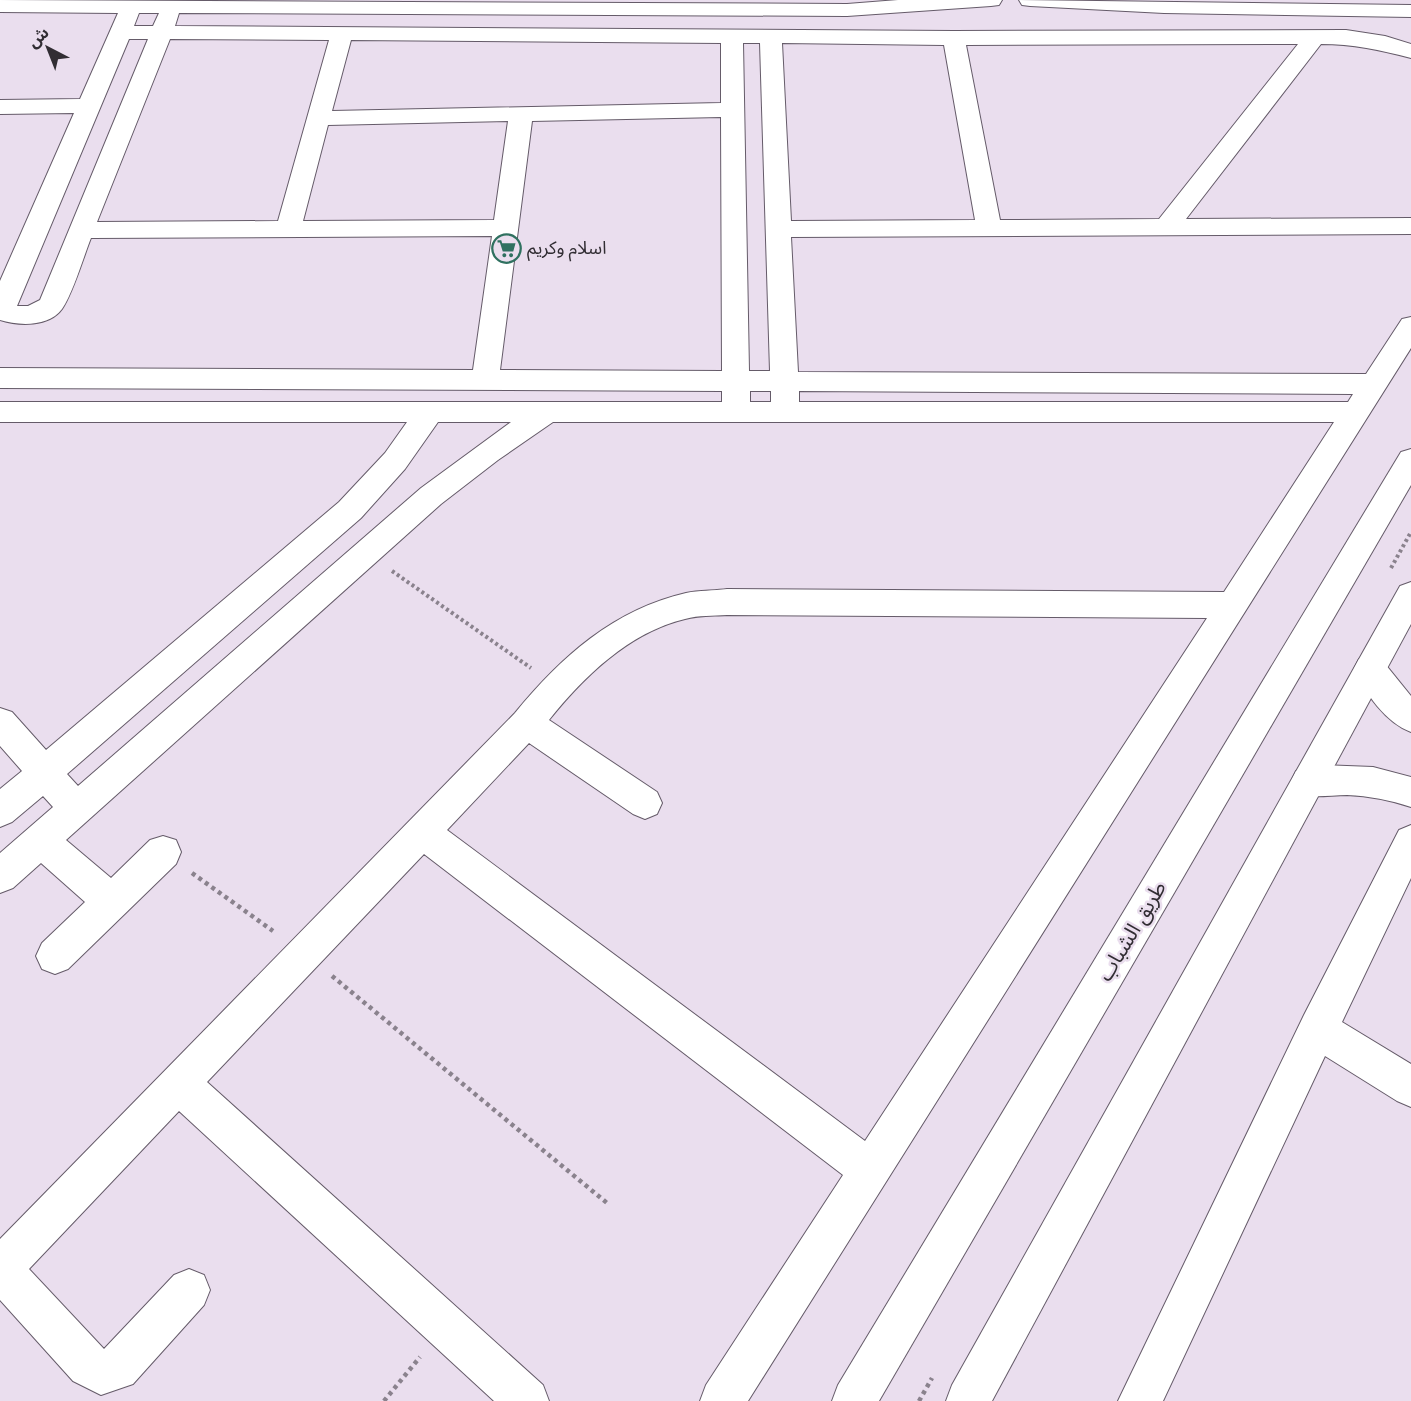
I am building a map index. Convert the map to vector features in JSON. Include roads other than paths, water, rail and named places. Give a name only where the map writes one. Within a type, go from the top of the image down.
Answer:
[{"type":"street","points":[[0,6],[847,10],[991,0]]},
{"type":"street","points":[[1030,0],[1164,7],[1411,11]]},
{"type":"street","points":[[1337,0],[1377,10]]},
{"type":"street","points":[[131,7],[3,304],[6,312],[16,316],[28,316],[41,312],[51,305],[172,7]]},
{"type":"street","points":[[121,32],[954,38],[1346,37],[1385,43],[1411,51]]},
{"type":"street","points":[[288,229],[342,33]]},
{"type":"street","points":[[732,36],[736,413]]},
{"type":"street","points":[[771,37],[786,413]]},
{"type":"street","points":[[1166,227],[1315,37]]},
{"type":"street","points":[[954,38],[990,228]]},
{"type":"street","points":[[0,107],[89,106]]},
{"type":"street","points":[[319,118],[733,110]]},
{"type":"street","points":[[485,380],[520,114]]},
{"type":"street","points":[[778,229],[1411,226]]},
{"type":"street","points":[[82,230],[506,228]]},
{"type":"street","points":[[722,1401],[1411,326]]},
{"type":"street","points":[[0,378],[784,382],[1365,398]]},
{"type":"street","points":[[1,414],[786,413],[1365,398]]},
{"type":"street","points":[[0,811],[350,510],[395,461],[430,412]]},
{"type":"street","points":[[111,901],[16,852],[76,809],[431,496],[488,452],[546,413]]},
{"type":"street","name":"طريق الشباب","points":[[854,1401],[1411,460]]},
{"type":"street","points":[[968,1401],[1411,595]]},
{"type":"street","points":[[189,1290],[117,1368],[101,1373],[89,1365],[0,1269],[527,723],[556,686],[612,637],[647,618],[686,606],[727,602],[1233,605]]},
{"type":"street","points":[[1370,669],[1386,692],[1411,718]]},
{"type":"street","points":[[0,722],[76,809]]},
{"type":"street","points":[[527,723],[645,803]]},
{"type":"street","points":[[1308,782],[1338,779],[1368,781],[1411,792]]},
{"type":"street","points":[[422,831],[870,1170]]},
{"type":"street","points":[[1140,1401],[1411,840]]},
{"type":"street","points":[[55,956],[163,852]]},
{"type":"street","points":[[1318,1029],[1411,1087]]},
{"type":"street","points":[[179,1084],[527,1401]]},
{"type":"place","name":"اسلام وكريم","points":[[506,248]]}]
